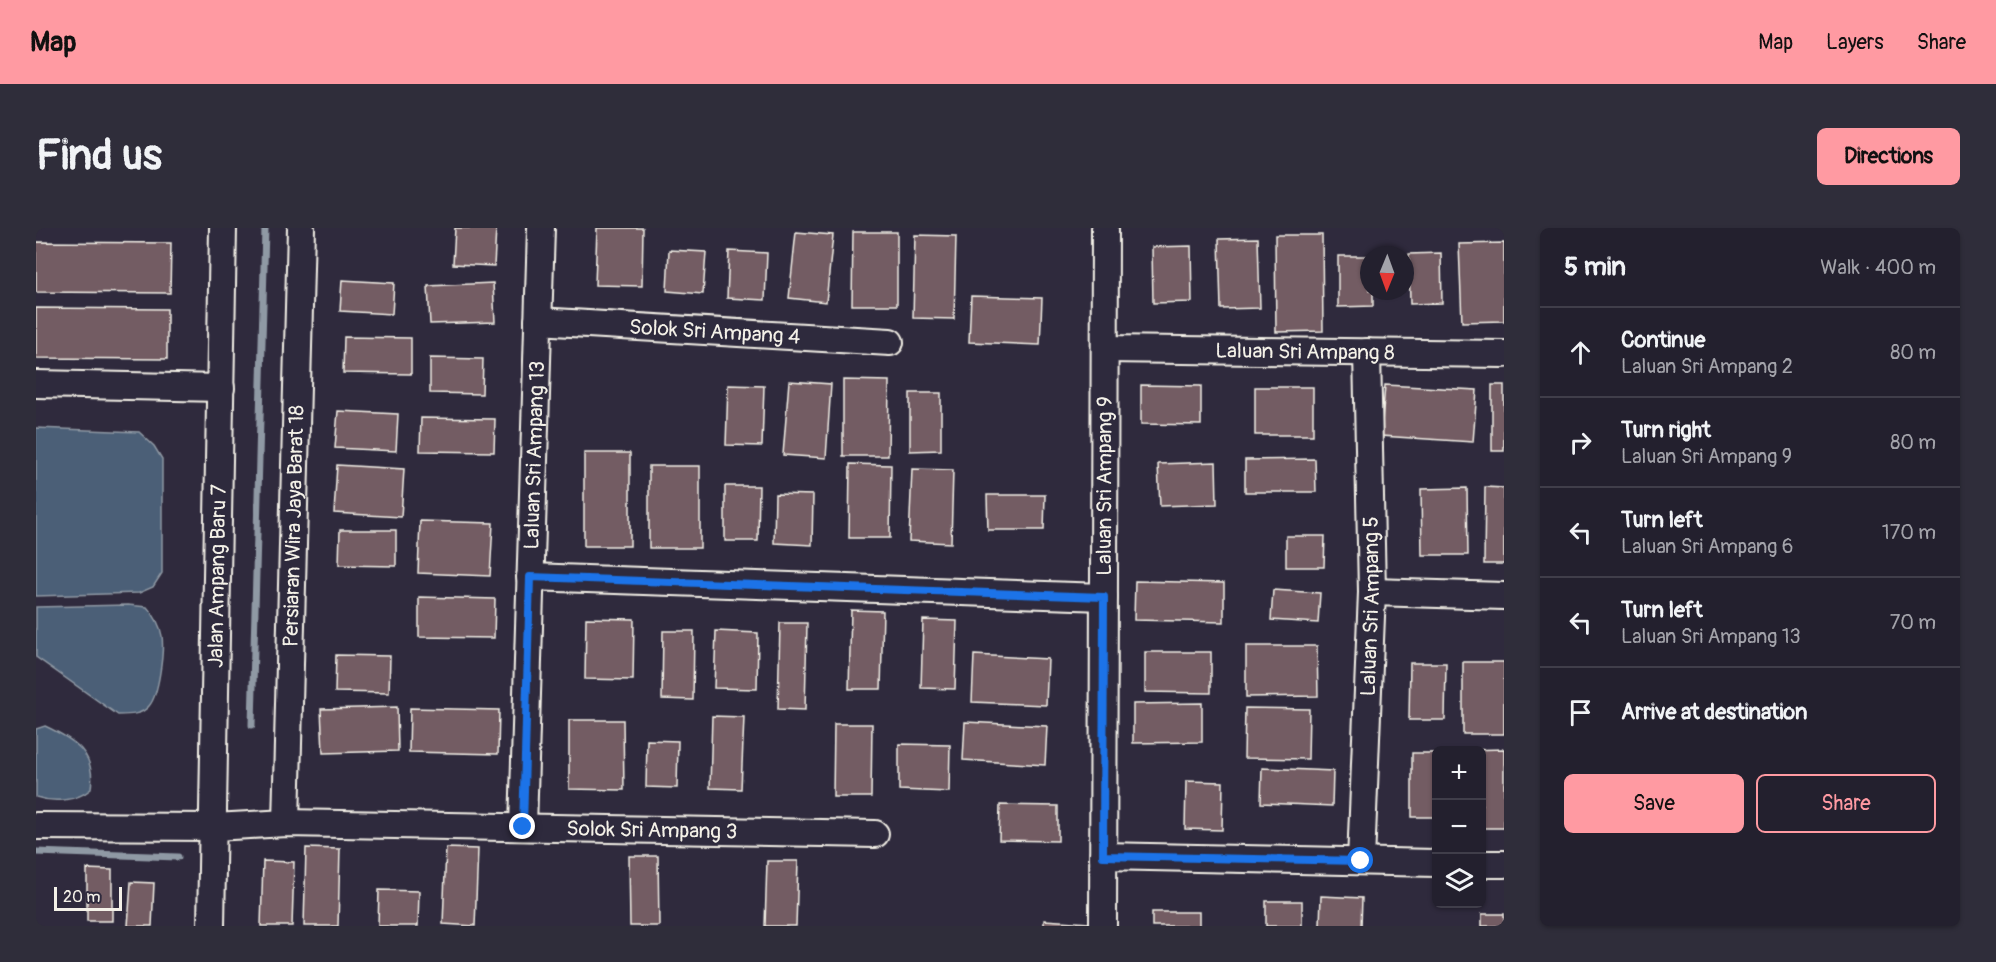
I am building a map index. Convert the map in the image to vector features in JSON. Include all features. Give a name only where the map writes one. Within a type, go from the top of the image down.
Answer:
[{"type":"street","name":"Jalan Ampang Baru 7","points":[[211,926],[223,228]]},
{"type":"street","name":"Persiaran Wira Jaya Barat 18","points":[[286,823],[301,228]]},
{"type":"street","name":"Laluan Sri Ampang 13","points":[[523,827],[541,228]]},
{"type":"street","name":"Laluan Sri Ampang 9","points":[[1103,926],[1105,228]]},
{"type":"street","name":"Solok Sri Ampang 4","points":[[538,321],[890,342]]},
{"type":"street","name":"Laluan Sri Ampang 8","points":[[1105,349],[1504,354]]},
{"type":"street","name":"Laluan Sri Ampang 5","points":[[1361,861],[1372,592],[1367,352]]},
{"type":"street","points":[[36,384],[221,388]]},
{"type":"street","points":[[530,577],[1104,597]]},
{"type":"street","points":[[1372,592],[1504,596]]},
{"type":"street","name":"Solok Sri Ampang 3","points":[[36,826],[214,827],[286,823],[875,834]]},
{"type":"street","points":[[1103,856],[1432,863]]},
{"type":"street","points":[[1486,864],[1504,864]]},
{"type":"water","points":[[36,428],[139,432],[154,446],[162,459],[162,573],[153,587],[139,593],[36,596]]},
{"type":"water","points":[[128,605],[147,607],[157,620],[162,636],[161,662],[156,693],[149,706],[139,713],[118,715],[36,657],[36,607]]},
{"type":"water","points":[[45,726],[66,737],[87,757],[92,777],[91,789],[85,793],[65,800],[36,797],[36,729]]},
{"type":"building","points":[[455,228],[496,228],[494,266],[453,264]]},
{"type":"building","points":[[597,228],[643,228],[642,286],[595,285]]},
{"type":"building","points":[[796,232],[833,235],[826,302],[789,298]]},
{"type":"building","points":[[853,232],[897,232],[897,305],[852,305]]},
{"type":"building","points":[[915,235],[956,236],[954,319],[913,318]]},
{"type":"building","points":[[1275,235],[1322,235],[1323,331],[1276,332]]},
{"type":"building","points":[[1258,238],[1260,308],[1221,309],[1219,239]]},
{"type":"building","points":[[36,242],[171,243],[170,293],[36,292]]},
{"type":"building","points":[[1504,243],[1504,321],[1462,322],[1459,244]]},
{"type":"building","points":[[1191,246],[1192,302],[1153,303],[1152,247]]},
{"type":"building","points":[[669,250],[706,252],[703,294],[667,291]]},
{"type":"building","points":[[729,251],[767,253],[765,300],[727,298]]},
{"type":"building","points":[[1441,253],[1442,303],[1410,304],[1410,300],[1414,300],[1414,254]]},
{"type":"building","points":[[1338,256],[1360,256],[1360,300],[1373,300],[1373,306],[1338,307]]},
{"type":"building","points":[[342,280],[394,283],[392,314],[340,311]]},
{"type":"building","points":[[493,283],[495,322],[430,324],[428,286]]},
{"type":"building","points":[[971,296],[1042,298],[1040,345],[969,342]]},
{"type":"building","points":[[36,308],[167,309],[167,359],[36,358]]},
{"type":"building","points":[[344,337],[411,338],[411,374],[343,373]]},
{"type":"building","points":[[430,358],[483,359],[482,394],[430,393]]},
{"type":"building","points":[[843,380],[889,381],[888,456],[843,456]]},
{"type":"building","points":[[789,381],[831,384],[826,458],[783,455]]},
{"type":"building","points":[[728,385],[764,386],[762,446],[726,445]]},
{"type":"building","points":[[1141,385],[1201,386],[1201,425],[1141,424]]},
{"type":"building","points":[[1385,385],[1477,390],[1473,442],[1381,436]]},
{"type":"building","points":[[1492,385],[1504,385],[1504,451],[1492,451]]},
{"type":"building","points":[[1255,387],[1313,387],[1313,435],[1255,435]]},
{"type":"building","points":[[910,393],[941,393],[941,450],[910,451]]},
{"type":"building","points":[[338,411],[398,414],[396,451],[335,448]]},
{"type":"building","points":[[421,418],[495,419],[494,452],[420,451]]},
{"type":"building","points":[[584,453],[630,453],[630,546],[584,546]]},
{"type":"building","points":[[1315,459],[1316,492],[1245,492],[1245,460]]},
{"type":"building","points":[[1216,462],[1217,504],[1160,506],[1158,464]]},
{"type":"building","points":[[850,464],[891,465],[890,538],[849,538]]},
{"type":"building","points":[[337,465],[404,469],[401,517],[334,513]]},
{"type":"building","points":[[649,466],[700,466],[700,548],[649,548]]},
{"type":"building","points":[[912,469],[953,470],[951,543],[909,541]]},
{"type":"building","points":[[725,486],[759,486],[758,541],[725,541]]},
{"type":"building","points":[[1485,487],[1504,488],[1504,564],[1484,564]]},
{"type":"building","points":[[1467,488],[1468,555],[1422,555],[1421,489]]},
{"type":"building","points":[[775,494],[813,495],[812,545],[774,543]]},
{"type":"building","points":[[987,495],[1045,495],[1044,530],[988,530]]},
{"type":"building","points":[[420,521],[493,523],[490,576],[418,573]]},
{"type":"building","points":[[340,530],[396,530],[396,566],[339,565]]},
{"type":"building","points":[[1286,536],[1325,536],[1324,567],[1286,567]]},
{"type":"building","points":[[1135,581],[1224,583],[1224,622],[1134,620]]},
{"type":"building","points":[[1273,590],[1320,593],[1318,623],[1271,620]]},
{"type":"building","points":[[419,597],[495,599],[494,638],[419,637]]},
{"type":"building","points":[[851,610],[883,611],[881,689],[849,689]]},
{"type":"building","points":[[586,618],[634,619],[633,680],[585,679]]},
{"type":"building","points":[[923,620],[957,621],[955,689],[921,688]]},
{"type":"building","points":[[780,623],[807,623],[805,710],[778,709]]},
{"type":"building","points":[[663,631],[694,631],[693,700],[662,699]]},
{"type":"building","points":[[716,631],[758,633],[757,689],[714,688]]},
{"type":"building","points":[[1246,646],[1317,646],[1318,696],[1246,697]]},
{"type":"building","points":[[1145,652],[1211,652],[1211,693],[1145,692]]},
{"type":"building","points":[[336,655],[390,656],[389,693],[335,692]]},
{"type":"building","points":[[974,655],[1048,659],[1046,705],[972,702]]},
{"type":"building","points":[[1463,662],[1504,662],[1504,734],[1463,734]]},
{"type":"building","points":[[1410,663],[1446,663],[1445,720],[1409,720]]},
{"type":"building","points":[[1202,703],[1202,742],[1133,743],[1133,704]]},
{"type":"building","points":[[397,707],[398,751],[323,753],[321,709]]},
{"type":"building","points":[[410,708],[499,710],[498,754],[409,752]]},
{"type":"building","points":[[1245,708],[1309,709],[1308,759],[1244,758]]},
{"type":"building","points":[[712,716],[744,717],[741,789],[710,788]]},
{"type":"building","points":[[569,720],[623,720],[624,790],[569,789]]},
{"type":"building","points":[[965,722],[1047,726],[1045,765],[963,760]]},
{"type":"building","points":[[834,724],[872,724],[871,797],[833,797]]},
{"type":"building","points":[[647,740],[678,741],[677,788],[646,787]]},
{"type":"building","points":[[899,744],[950,745],[949,792],[899,790]]},
{"type":"building","points":[[1486,749],[1504,749],[1504,828],[1486,828]]},
{"type":"building","points":[[1412,753],[1432,753],[1432,817],[1412,817]]},
{"type":"building","points":[[1262,768],[1333,771],[1332,806],[1261,803]]},
{"type":"building","points":[[1186,781],[1223,782],[1222,830],[1185,829]]},
{"type":"building","points":[[1000,805],[1058,806],[1058,841],[999,840]]},
{"type":"building","points":[[306,848],[340,849],[338,926],[304,926]]},
{"type":"building","points":[[446,848],[478,849],[475,926],[443,924]]},
{"type":"building","points":[[629,856],[658,856],[659,926],[630,926]]},
{"type":"building","points":[[263,861],[294,862],[292,926],[261,926]]},
{"type":"building","points":[[767,861],[798,861],[796,926],[765,926]]},
{"type":"building","points":[[87,869],[112,870],[112,921],[87,921]]},
{"type":"building","points":[[131,882],[154,883],[152,926],[128,926]]},
{"type":"building","points":[[379,890],[419,891],[418,926],[378,926]]},
{"type":"building","points":[[1321,896],[1362,898],[1361,926],[1320,926]]},
{"type":"building","points":[[1266,901],[1302,901],[1302,926],[1266,926]]},
{"type":"building","points":[[1152,912],[1199,912],[1199,926],[1152,926]]},
{"type":"building","points":[[1482,914],[1504,914],[1504,926],[1482,926]]},
{"type":"building","points":[[1044,920],[1089,923],[1089,926],[1044,926]]},
{"type":"waterway","points":[[252,725],[265,228]]},
{"type":"waterway","points":[[36,852],[178,857]]},
{"type":"route","points":[[523,827],[530,577],[1104,597],[1103,856],[1361,861]]}]
